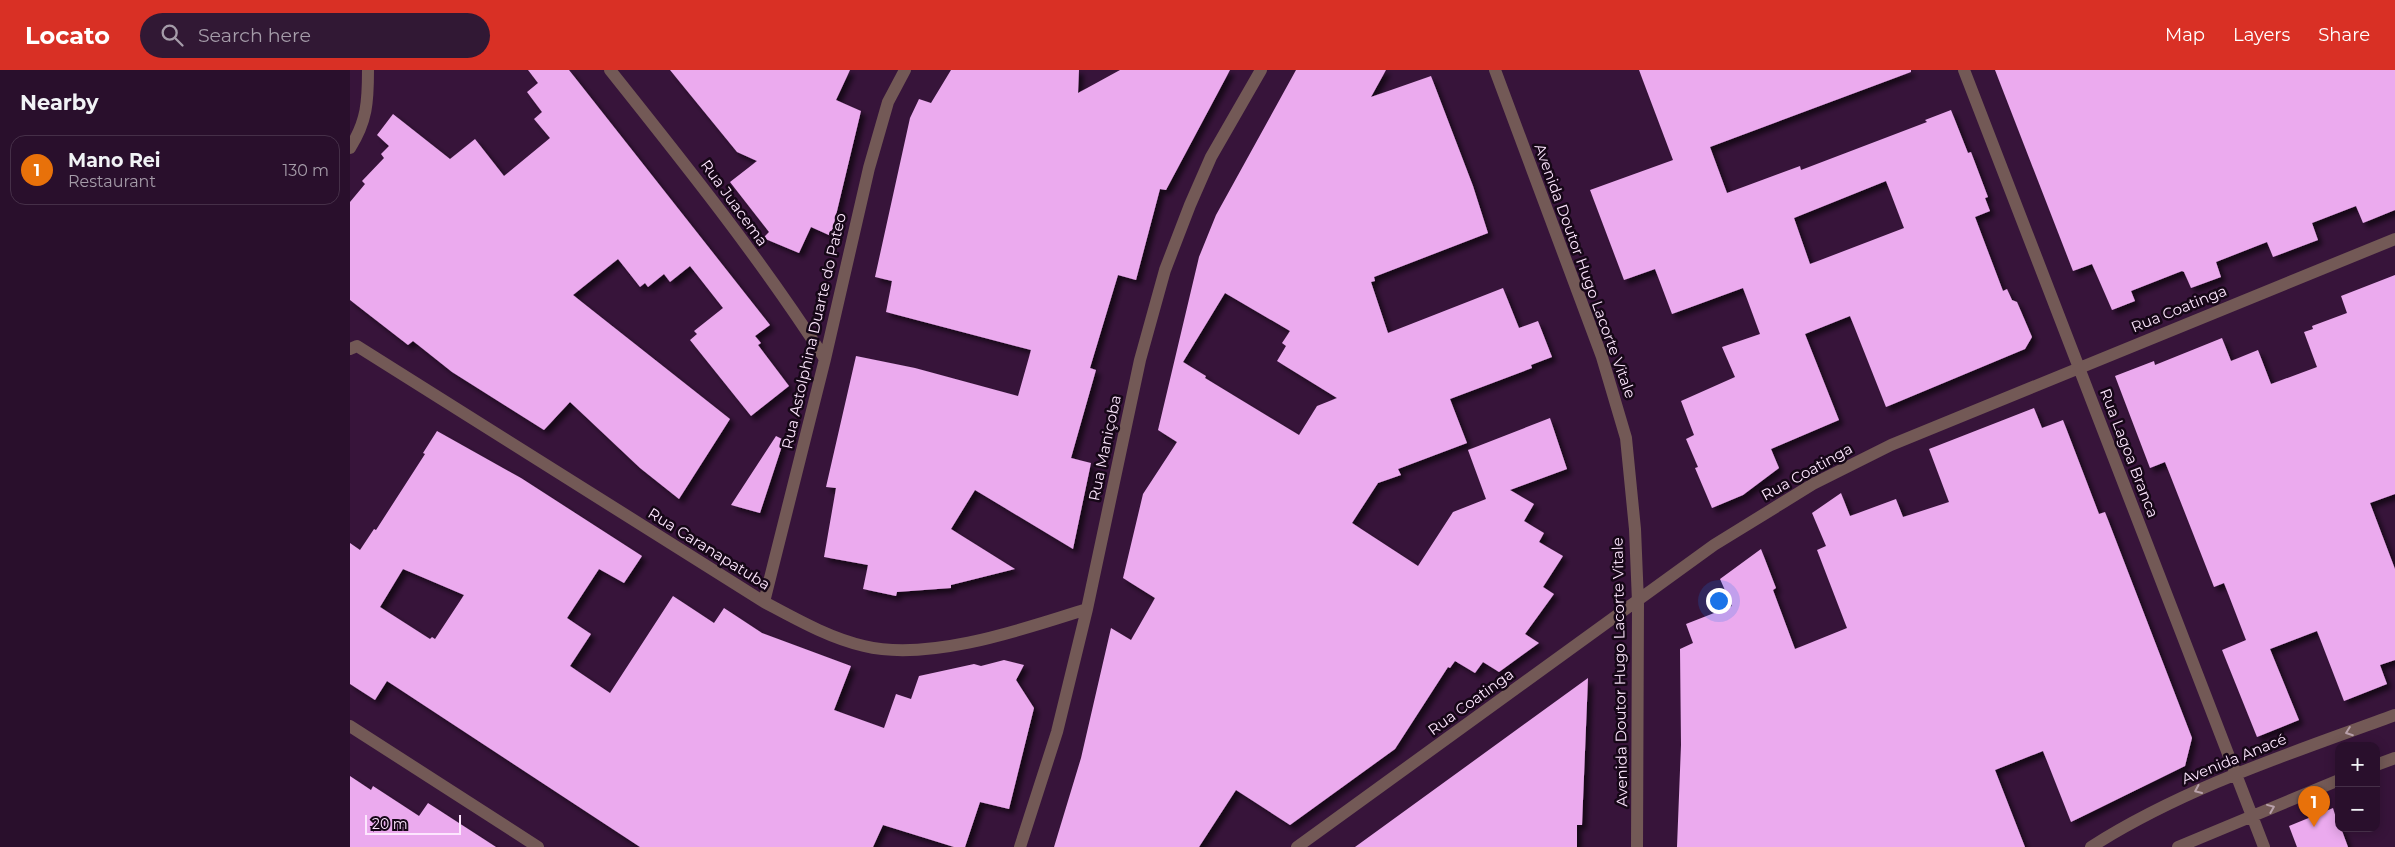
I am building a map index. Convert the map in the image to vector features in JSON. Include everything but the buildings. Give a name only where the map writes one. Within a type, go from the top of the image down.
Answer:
[{"type":"street","points":[[350,148],[362,129],[368,96],[368,70]]},
{"type":"street","name":"Rua Juacema","points":[[610,70],[700,184],[800,321],[825,359]]},
{"type":"street","name":"Rua Astolphina Duarte do Pateo","points":[[764,602],[825,359],[869,168],[888,102],[905,70]]},
{"type":"street","name":"Rua Maniçoba","points":[[1020,847],[1057,732],[1087,609],[1140,360],[1165,270],[1211,157],[1261,70]]},
{"type":"street","name":"Avenida Doutor Hugo Lacorte Vitale","points":[[1495,70],[1602,357],[1626,438],[1638,602],[1637,847]]},
{"type":"street","name":"Rua Lagoa Branca","points":[[1964,70],[2264,847]]},
{"type":"street","name":"Rua Coatinga","points":[[1297,847],[1638,602],[1714,545],[1812,484],[1891,445],[2395,239]]},
{"type":"street","name":"Rua Caranapatuba","points":[[352,346],[764,602],[809,627],[865,647],[912,650],[971,641],[1087,609]]},
{"type":"street","name":"Avenida Anacé","points":[[2092,847],[2182,798],[2235,774],[2395,715]]},
{"type":"street","points":[[350,726],[538,847]]},
{"type":"street","points":[[2380,764],[2395,758]]},
{"type":"street","points":[[2178,847],[2335,782]]},
{"type":"place","name":"Mano Rei","points":[[2314,827]]}]
